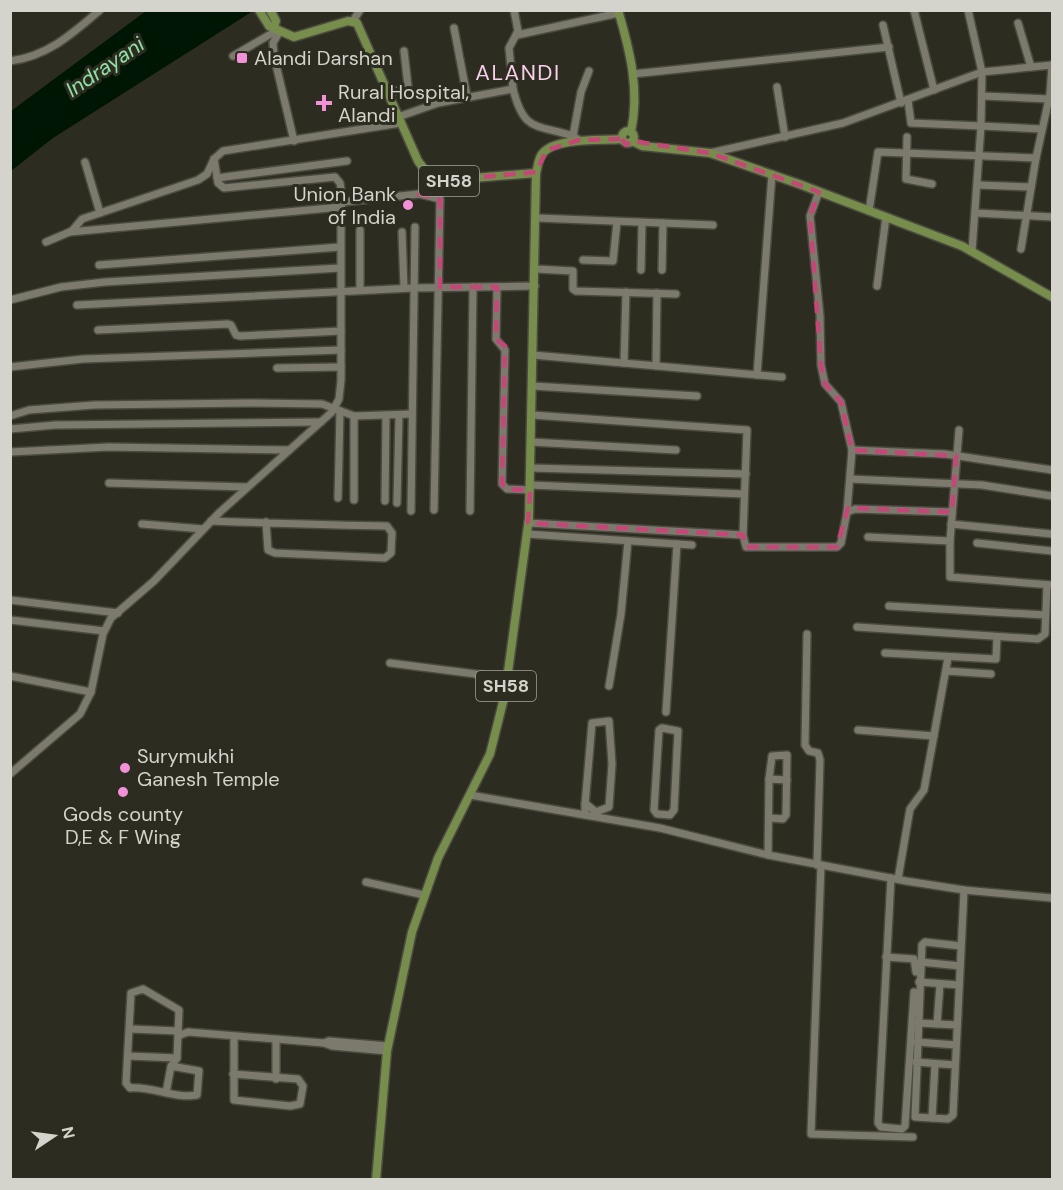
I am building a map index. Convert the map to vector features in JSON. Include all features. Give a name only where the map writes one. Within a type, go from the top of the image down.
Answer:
[{"type":"main road","points":[[259,10],[269,16],[269,26],[294,38],[353,21]]},
{"type":"main road","points":[[536,173],[542,153],[576,138],[622,139],[626,143],[632,136],[636,108],[633,74],[618,12]]},
{"type":"main road","name":"SH58","points":[[353,21],[361,27],[418,161],[430,177],[437,181],[536,173],[537,218],[528,523],[507,678],[499,724],[490,754],[438,858],[424,895],[404,964],[388,1049],[376,1179]]},
{"type":"main road","points":[[632,136],[642,146],[710,153],[886,217],[972,251],[1053,297]]},
{"type":"street","points":[[10,61],[30,59],[48,51],[100,10]]},
{"type":"street","points":[[353,21],[360,10]]},
{"type":"street","points":[[514,10],[517,35],[509,48],[513,89],[519,112],[526,121],[576,138],[581,92],[589,71]]},
{"type":"street","points":[[586,10],[590,19]]},
{"type":"street","points":[[914,10],[934,90]]},
{"type":"street","points":[[968,10],[982,72],[978,185],[972,251]]},
{"type":"street","points":[[517,35],[618,12]]},
{"type":"street","points":[[1018,22],[1031,67]]},
{"type":"street","points":[[883,25],[911,123],[1041,129]]},
{"type":"street","points":[[454,28],[466,96]]},
{"type":"street","points":[[233,57],[277,29]]},
{"type":"street","points":[[277,29],[273,43],[274,56],[294,141]]},
{"type":"street","points":[[633,74],[889,48]]},
{"type":"street","points":[[389,94],[408,86],[404,51]]},
{"type":"street","points":[[710,153],[843,123],[982,72],[1052,65],[1049,99],[1041,129],[1021,249]]},
{"type":"street","points":[[777,87],[785,137]]},
{"type":"street","points":[[70,232],[82,219],[198,180],[207,174],[214,159],[223,151],[294,141],[400,120],[466,96],[513,89]]},
{"type":"street","points":[[982,96],[1049,99]]},
{"type":"street","points":[[908,137],[906,179],[932,184]]},
{"type":"street","points":[[869,211],[878,152],[979,154],[1036,158]]},
{"type":"street","points":[[214,159],[219,186],[228,188],[335,177],[340,183],[342,205],[341,367],[338,409],[338,498]]},
{"type":"street","points":[[217,178],[347,161]]},
{"type":"street","points":[[85,162],[100,213]]},
{"type":"street","points":[[758,375],[772,174]]},
{"type":"street","points":[[46,242],[70,232],[342,205],[419,194],[430,189],[437,181]]},
{"type":"street","points":[[978,185],[1031,187]]},
{"type":"street","points":[[532,415],[744,428],[749,433],[744,494],[743,535],[746,547],[837,547],[842,543],[847,513],[852,450],[841,402],[825,384],[821,365],[820,316],[810,216],[819,192]]},
{"type":"street","points":[[419,194],[440,199],[434,510]]},
{"type":"street","points":[[976,213],[1052,217]]},
{"type":"street","points":[[877,286],[886,217]]},
{"type":"street","points":[[537,218],[713,225]]},
{"type":"street","points":[[583,260],[614,261],[617,222]]},
{"type":"street","points":[[641,270],[642,223]]},
{"type":"street","points":[[662,270],[663,223]]},
{"type":"street","points":[[411,512],[415,227]]},
{"type":"street","points":[[360,230],[360,290]]},
{"type":"street","points":[[402,232],[404,288]]},
{"type":"street","points":[[99,265],[340,247]]},
{"type":"street","points":[[10,300],[61,287],[105,282],[340,268]]},
{"type":"street","points":[[536,269],[573,271],[573,289],[576,291],[676,294]]},
{"type":"street","points":[[77,304],[404,288],[535,286]]},
{"type":"street","points":[[470,511],[473,287]]},
{"type":"street","points":[[497,287],[496,339],[505,350],[503,487],[744,494]]},
{"type":"street","points":[[624,363],[626,292]]},
{"type":"street","points":[[656,366],[657,293]]},
{"type":"street","points":[[98,330],[228,324],[231,325],[236,336],[341,331]]},
{"type":"street","points":[[10,367],[83,359],[341,350]]},
{"type":"street","points":[[533,355],[782,377]]},
{"type":"street","points":[[277,368],[341,367]]},
{"type":"street","points":[[533,386],[697,396]]},
{"type":"street","points":[[10,416],[29,410],[94,405],[284,403],[322,404],[354,416],[412,414]]},
{"type":"street","points":[[10,774],[73,721],[86,705],[104,631],[117,613],[247,487],[338,409]]},
{"type":"street","points":[[385,501],[386,415]]},
{"type":"street","points":[[398,503],[399,415]]},
{"type":"street","points":[[354,416],[354,500]]},
{"type":"street","points":[[10,429],[55,425],[321,422]]},
{"type":"street","points":[[857,627],[1038,639],[1045,634],[1045,615],[1050,585],[950,577],[951,524],[959,429]]},
{"type":"street","points":[[531,442],[675,450]]},
{"type":"street","points":[[10,452],[109,447],[289,450]]},
{"type":"street","points":[[852,450],[956,456],[1053,470]]},
{"type":"street","points":[[531,468],[746,474]]},
{"type":"street","points":[[850,479],[954,483],[1053,496]]},
{"type":"street","points":[[109,483],[247,487]]},
{"type":"street","points":[[847,513],[855,508],[952,512]]},
{"type":"street","points":[[211,521],[266,522],[387,526],[392,533],[391,553],[385,558],[275,553],[268,550],[266,522]]},
{"type":"street","points":[[528,523],[743,535]]},
{"type":"street","points":[[142,524],[203,529]]},
{"type":"street","points":[[951,524],[1053,534]]},
{"type":"street","points":[[527,534],[692,545]]},
{"type":"street","points":[[868,537],[950,541]]},
{"type":"street","points":[[609,686],[621,614],[628,541]]},
{"type":"street","points":[[977,543],[1053,551]]},
{"type":"street","points":[[666,712],[677,544]]},
{"type":"street","points":[[10,600],[117,613]]},
{"type":"street","points":[[889,606],[1045,615]]},
{"type":"street","points":[[10,620],[104,631]]},
{"type":"street","points":[[807,634],[805,745],[809,751],[818,753],[820,760],[811,1134],[913,1137]]},
{"type":"street","points":[[885,653],[996,659],[997,637]]},
{"type":"street","points":[[886,957],[914,959],[916,963],[905,1126],[902,1129],[881,1128],[878,1123],[886,957],[895,879],[910,809],[924,790],[948,658]]},
{"type":"street","points":[[390,663],[507,678]]},
{"type":"street","points":[[946,671],[991,674]]},
{"type":"street","points":[[10,676],[91,692]]},
{"type":"street","points":[[585,803],[596,812],[609,807],[612,764],[609,721],[592,722],[585,803],[585,815]]},
{"type":"street","points":[[675,728],[679,735],[674,810],[673,814],[665,815],[654,810],[659,730],[675,728]]},
{"type":"street","points":[[858,730],[934,736]]},
{"type":"street","points":[[768,855],[769,779],[775,754],[788,755],[785,817],[770,818]]},
{"type":"street","points":[[769,779],[787,780]]},
{"type":"street","points":[[470,795],[663,829],[768,855],[895,879],[964,890],[1053,898]]},
{"type":"street","points":[[663,829],[665,815]]},
{"type":"street","points":[[366,882],[424,895]]},
{"type":"street","points":[[961,946],[926,942],[922,945],[915,1117],[948,1119],[952,1115],[964,890]]},
{"type":"street","points":[[921,962],[960,966]]},
{"type":"street","points":[[919,982],[959,985]]},
{"type":"street","points":[[937,1024],[940,984]]},
{"type":"street","points":[[166,1093],[171,1066],[177,1058],[179,1033],[177,1007],[143,989],[131,993],[131,1029],[126,1083],[130,1088],[166,1093],[195,1096],[198,1093],[199,1071],[171,1066]]},
{"type":"street","points":[[918,1023],[957,1025]]},
{"type":"street","points":[[131,1029],[276,1041],[324,1043],[328,1041],[388,1049]]},
{"type":"street","points":[[233,1074],[301,1081],[303,1086],[300,1104],[290,1106],[234,1100],[233,1074],[234,1037]]},
{"type":"street","points":[[276,1041],[276,1079]]},
{"type":"street","points":[[917,1042],[956,1045]]},
{"type":"street","points":[[128,1056],[177,1058]]},
{"type":"street","points":[[916,1062],[955,1065]]},
{"type":"street","points":[[932,1118],[935,1064]]},
{"type":"highlighted area","points":[[622,139],[626,145],[632,141],[710,153],[819,192],[810,216],[821,365],[825,384],[841,402],[852,450],[956,456],[952,512],[848,508],[837,547],[746,547],[743,535],[528,523],[530,490],[507,489],[502,484],[505,346],[496,339],[497,287],[440,287],[440,200],[419,194],[437,181],[536,172],[547,150],[579,140]]},
{"type":"water","name":"Indrayani","points":[[146,11],[253,11],[53,138],[11,171],[11,111]]},
{"type":"place","name":"Alandi Darshan","points":[[242,58]]},
{"type":"place","name":"Rural Hospital, Alandi","points":[[324,103]]},
{"type":"place","name":"Union Bank of India","points":[[408,205]]},
{"type":"place","name":"Surymukhi Ganesh Temple","points":[[125,768]]},
{"type":"place","name":"Gods county D,E & F Wing","points":[[123,792]]},
{"type":"district","name":"ALANDI","points":[[518,72]]}]
